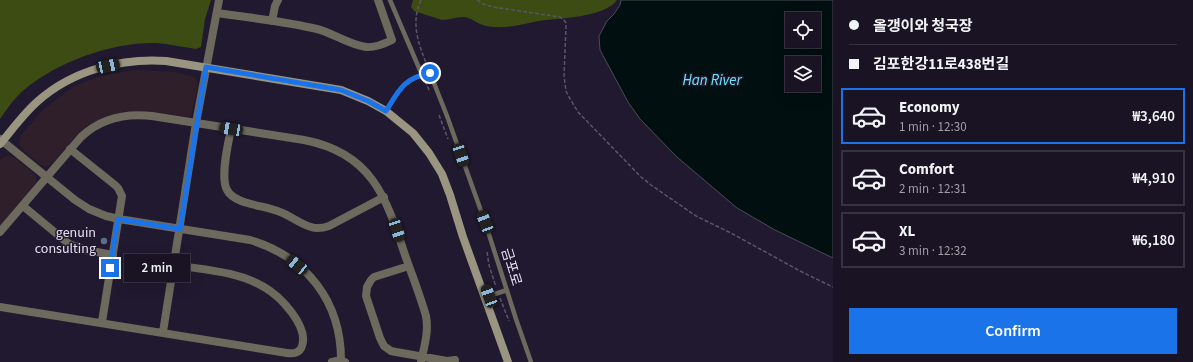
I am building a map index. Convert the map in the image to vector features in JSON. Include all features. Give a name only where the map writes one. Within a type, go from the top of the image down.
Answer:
[{"type":"main road","points":[[1,141],[37,102],[45,95],[68,81],[96,69],[121,63],[148,60],[206,67],[341,90],[368,101],[386,111],[413,133],[429,153],[442,174],[456,212],[467,236],[513,362]]},
{"type":"main road","points":[[456,212],[463,237],[508,362]]},
{"type":"street","points":[[164,332],[196,123],[219,0]]},
{"type":"street","points":[[272,21],[275,6],[278,0]]},
{"type":"street","points":[[216,13],[272,21],[318,30],[361,46],[372,47],[392,40],[378,0]]},
{"type":"street","points":[[0,232],[81,137],[91,128],[107,120],[120,116],[143,115],[309,141],[333,149],[345,155],[362,168],[374,181],[384,198],[394,220],[427,322],[427,332],[422,359]]},
{"type":"street","points":[[231,129],[224,170],[224,180],[230,194],[240,200],[273,209],[305,225],[320,228],[329,226],[384,198]]},
{"type":"street","points":[[1,141],[75,200],[82,205],[106,216],[238,238],[255,242],[280,252],[297,265],[315,283],[331,309],[340,338],[344,361],[332,362]]},
{"type":"street","points":[[70,149],[118,188],[122,196],[102,322]]},
{"type":"street","points":[[22,206],[69,244],[86,250],[112,255]]},
{"type":"street","points":[[0,306],[292,354],[300,350],[303,344],[302,333],[292,313],[264,286],[234,275],[174,266]]},
{"type":"street","points":[[409,266],[379,276],[371,280],[367,287],[366,296],[384,346],[391,351],[422,359],[447,361],[455,360]]},
{"type":"lane","points":[[390,0],[422,75]]},
{"type":"lane","points":[[386,111],[401,87],[406,82],[430,73]]},
{"type":"lane","name":"금포로","points":[[430,73],[485,222],[531,362]]},
{"type":"lane","points":[[489,296],[507,290]]},
{"type":"path","points":[[421,0],[416,21],[416,31],[418,42],[430,73]]},
{"type":"path","points":[[477,0],[487,6],[553,16],[564,20],[566,23],[565,84],[569,97],[578,112],[641,177],[696,216],[731,233],[794,269],[833,287]]},
{"type":"path","points":[[422,75],[431,95]]},
{"type":"path","points":[[437,109],[447,139]]},
{"type":"path","points":[[487,251],[489,265],[509,321]]},
{"type":"shaded area","points":[[139,70],[175,72],[195,78],[198,85],[191,116],[186,117],[134,111],[122,112],[105,117],[80,131],[52,164],[46,167],[22,149],[19,142],[21,135],[44,109],[75,86],[95,78],[115,73]]},
{"type":"shaded area","points":[[8,155],[15,158],[32,172],[36,177],[36,182],[33,188],[1,226],[0,160]]},
{"type":"green space","points":[[0,0],[211,0],[205,19],[201,47],[196,49],[161,43],[139,44],[122,46],[87,55],[54,70],[25,89],[11,103],[0,119]]},
{"type":"green space","points":[[413,0],[617,0],[611,6],[592,14],[512,26],[492,27],[480,24],[470,18],[460,17],[442,20],[414,11],[411,7]]},
{"type":"water","name":"Han River","points":[[621,0],[833,0],[833,258],[775,230],[737,208],[677,157],[640,119],[628,102],[600,50],[599,36],[607,21],[620,5]]},
{"type":"place","name":"genuin consulting","points":[[104,241]]},
{"type":"route","points":[[110,268],[118,219],[180,229],[206,67],[341,90],[368,101],[386,111],[401,87],[406,82],[430,73]]}]
